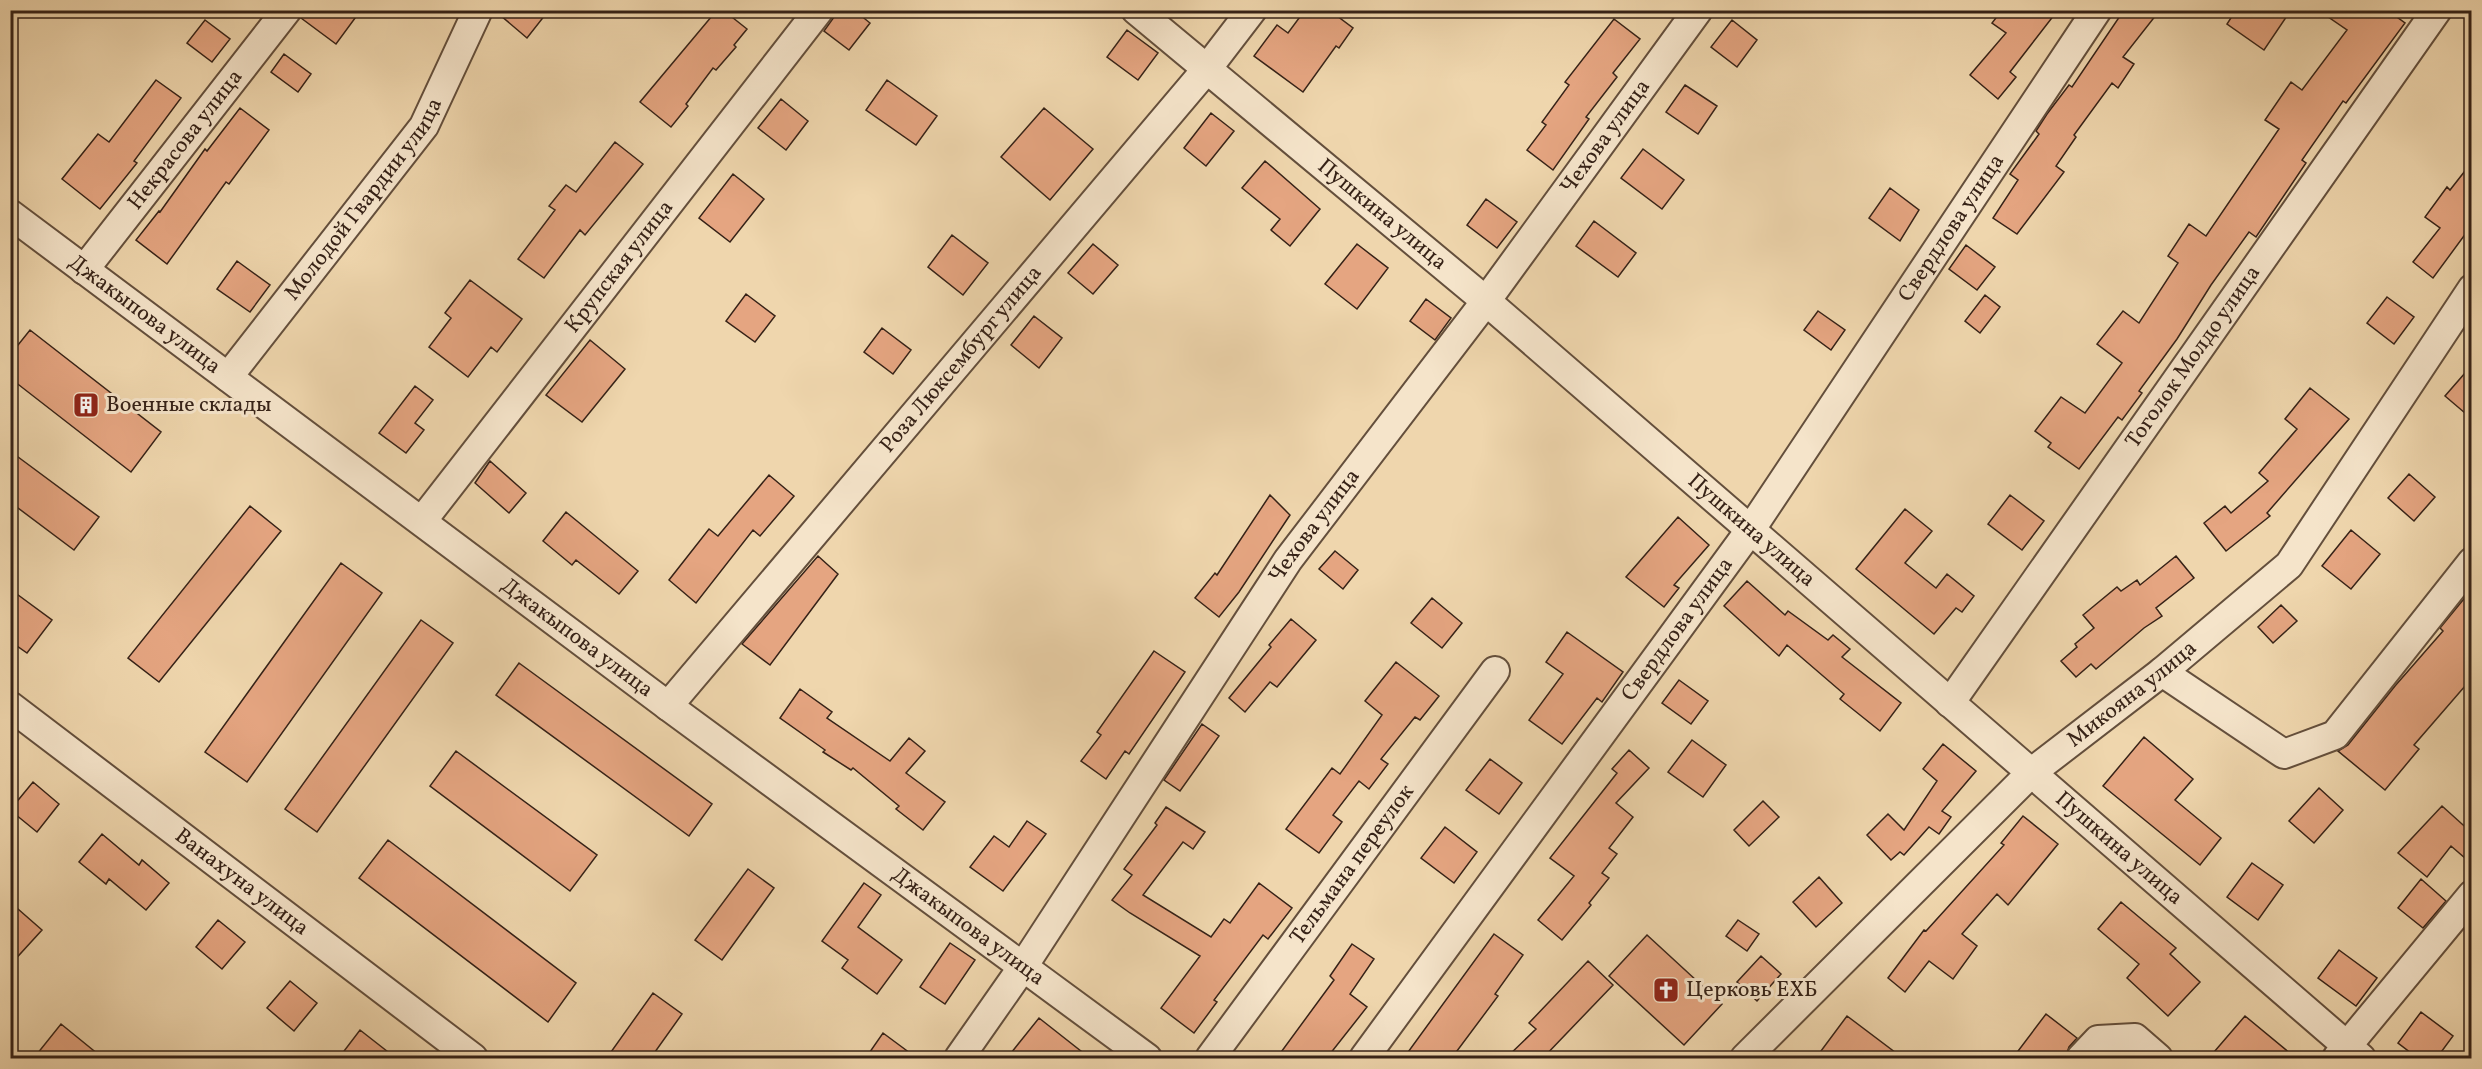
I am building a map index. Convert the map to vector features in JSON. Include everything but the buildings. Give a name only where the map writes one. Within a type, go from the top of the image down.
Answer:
[{"type":"street","name":"Некрасова улица","points":[[84,270],[287,10]]},
{"type":"street","name":"Молодой Гвардии улица","points":[[228,377],[424,126],[477,10]]},
{"type":"street","name":"Крупская улица","points":[[422,521],[819,10]]},
{"type":"street","name":"Пушкина улица","points":[[1136,10],[1486,301],[1751,528],[2032,772],[2349,1055]]},
{"type":"street","name":"Роза Люксембург улица","points":[[668,706],[1206,70],[1252,10]]},
{"type":"street","name":"Чехова улица","points":[[959,1059],[1022,968],[1288,560],[1486,301],[1698,10]]},
{"type":"street","name":"Свердлова улица","points":[[1364,1059],[1751,528],[2097,10]]},
{"type":"street","name":"Тоголок Молдо улица","points":[[1950,703],[2437,10]]},
{"type":"street","name":"Джакыпова улица","points":[[10,214],[668,706],[1147,1059]]},
{"type":"street","name":"Микояна улица","points":[[1745,1059],[2032,772],[2162,672],[2289,565],[2472,289]]},
{"type":"street","points":[[2162,672],[2284,754],[2335,735],[2472,562]]},
{"type":"street","name":"Тельмана переулок","points":[[1210,1059],[1495,671]]},
{"type":"street","name":"Ванахуна улица","points":[[10,705],[473,1059]]},
{"type":"street","points":[[2349,1055],[2472,895]]},
{"type":"street","points":[[2081,1059],[2098,1040],[2135,1038],[2158,1059]]},
{"type":"place","name":"Военные склады","points":[[86,405]]},
{"type":"place","name":"Церковь ЕХБ","points":[[1666,990]]}]
